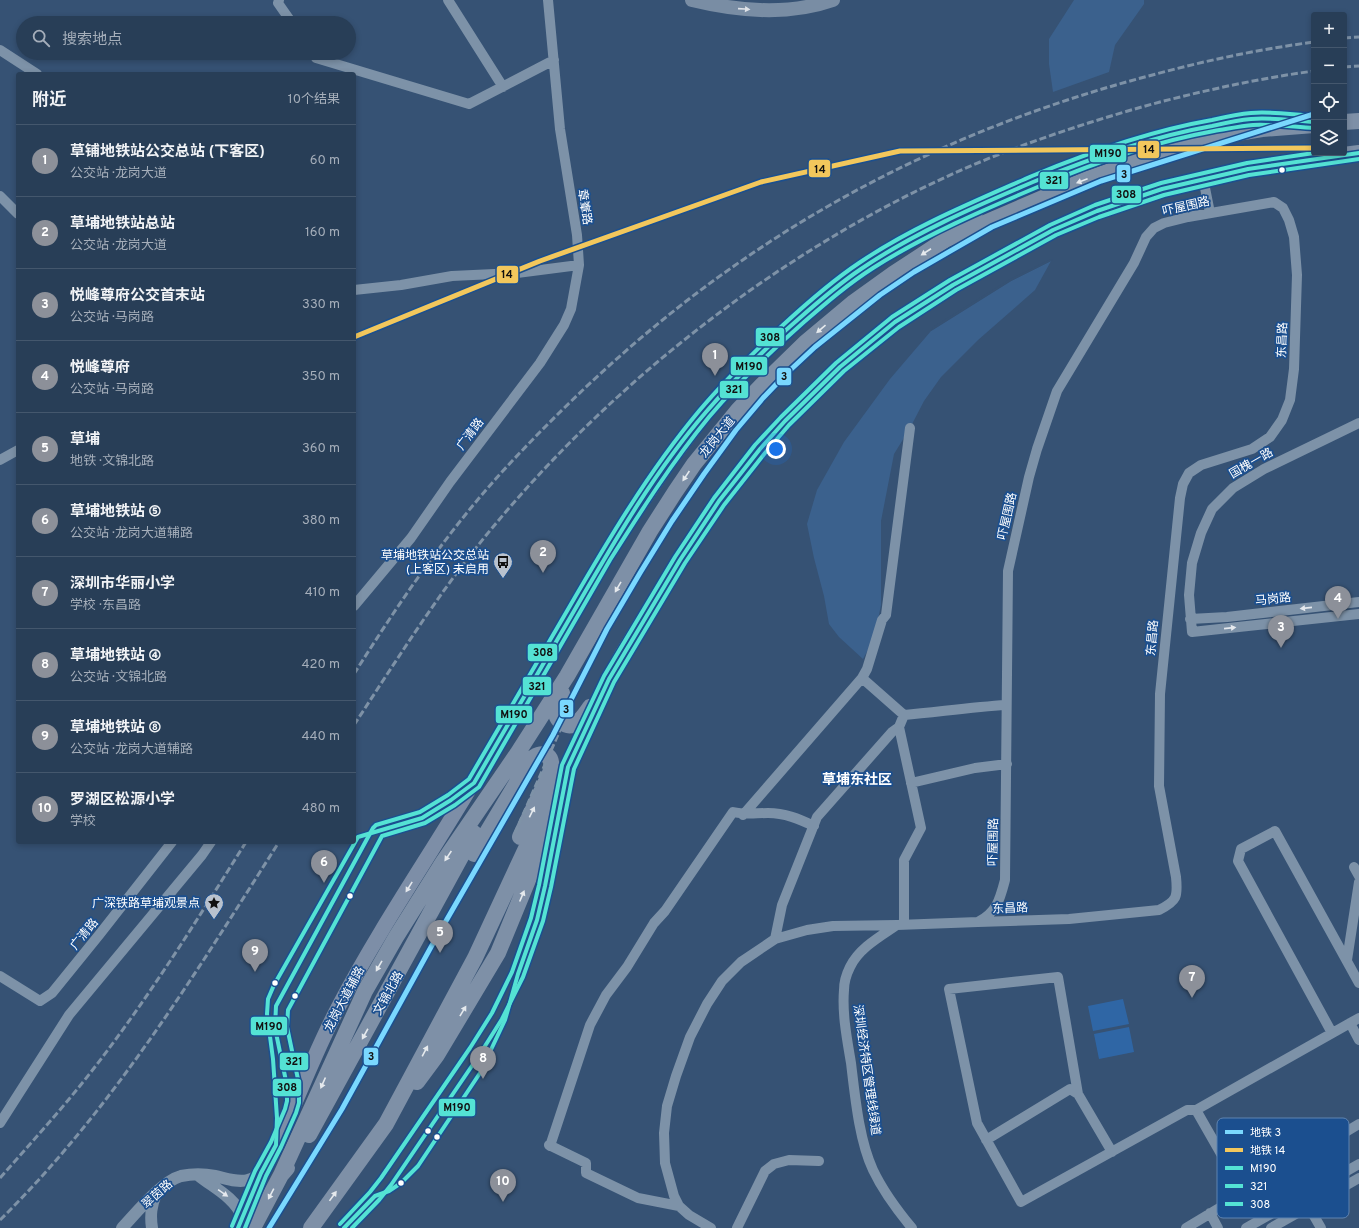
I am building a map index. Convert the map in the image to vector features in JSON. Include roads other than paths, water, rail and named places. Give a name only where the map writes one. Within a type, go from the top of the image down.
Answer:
[{"type":"highway","points":[[1347,122],[1359,121]]},
{"type":"highway","name":"龙岗大道","points":[[517,754],[567,676],[650,531],[694,464],[738,410],[782,365],[805,343],[854,302],[892,274],[945,240],[1073,185],[1201,139],[1262,129],[1311,123]]},
{"type":"highway","points":[[567,676],[556,714],[558,720],[565,725],[572,726],[582,720],[609,679],[672,574],[719,500],[760,449],[806,399],[840,367],[895,322],[952,285],[1053,230],[1097,211],[1162,189],[1203,178],[1255,168],[1359,153]]},
{"type":"highway","points":[[945,240],[980,206]]},
{"type":"highway","points":[[386,1124],[458,990],[494,919],[528,844],[568,768],[609,679]]},
{"type":"highway","points":[[281,1176],[365,991],[396,937],[440,868],[517,754]]},
{"type":"highway","name":"文锦北路","points":[[252,1228],[281,1176],[297,1155],[310,1134],[517,754]]},
{"type":"highway","points":[[400,971],[478,849],[525,767],[535,755],[546,755],[550,758],[552,763],[550,772],[495,890],[458,990]]},
{"type":"highway","points":[[311,1228],[437,1055],[498,952],[549,829],[568,768]]},
{"type":"main road","points":[[692,0],[722,7],[757,10],[799,8],[833,0]]},
{"type":"main road","name":"龙岗大道","points":[[474,783],[605,557],[647,493],[705,414],[758,357],[808,311],[851,276],[887,252],[980,206],[1064,169],[1151,139],[1191,128],[1253,119],[1311,123]]},
{"type":"main road","name":"龙岗大道辅路","points":[[240,1222],[261,1173],[276,1146],[321,1042],[341,1003],[385,925],[474,783]]},
{"type":"street","points":[[279,0],[278,2],[287,16]]},
{"type":"street","points":[[448,0],[502,87]]},
{"type":"street","name":"章輋路","points":[[548,0],[560,129],[577,236],[579,265]]},
{"type":"street","points":[[0,50],[34,72]]},
{"type":"street","points":[[323,60],[470,104],[554,60]]},
{"type":"street","points":[[1203,178],[1210,213]]},
{"type":"street","points":[[0,196],[16,212]]},
{"type":"street","name":"吓屋围路","points":[[978,922],[987,917],[994,910],[1000,898],[1005,880],[1008,571],[1029,477],[1057,391],[1134,264],[1146,237],[1154,228],[1164,222],[1274,202],[1283,208],[1289,220],[1294,237]]},
{"type":"street","name":"东昌路","points":[[978,922],[1069,919],[1159,910],[1172,903],[1178,892],[1159,786],[1160,694],[1180,498],[1183,484],[1189,473],[1201,465],[1252,449],[1270,437],[1282,420],[1290,400],[1294,369],[1297,275],[1294,237]]},
{"type":"street","points":[[356,290],[401,286],[452,276],[517,272],[579,265]]},
{"type":"street","name":"广清路","points":[[356,604],[411,538],[450,482],[555,342],[571,309],[579,265]]},
{"type":"street","name":"国槐一路","points":[[1192,632],[1189,595],[1192,563],[1201,533],[1212,509],[1233,488],[1264,469],[1359,423]]},
{"type":"street","points":[[742,815],[862,678],[866,669],[882,620],[886,614],[910,428]]},
{"type":"street","points":[[0,460],[16,451]]},
{"type":"street","name":"马岗路","points":[[1190,619],[1227,617],[1359,602]]},
{"type":"street","name":"马岗路","points":[[1192,632],[1359,614]]},
{"type":"street","points":[[862,678],[904,715],[976,706],[1006,705]]},
{"type":"street","points":[[775,939],[782,904],[818,817],[892,732],[899,727],[904,715]]},
{"type":"street","points":[[899,727],[921,828],[904,860],[901,925]]},
{"type":"street","points":[[910,783],[975,768],[1007,764]]},
{"type":"street","points":[[679,1206],[638,1198],[586,1173],[586,1163],[550,1145],[590,1025],[606,995],[627,967],[654,923],[665,911],[733,812],[742,815],[768,813],[791,816],[814,826]]},
{"type":"street","points":[[1332,1033],[1238,861],[1241,849],[1275,831],[1359,983]]},
{"type":"street","name":"广清路","points":[[0,976],[40,1001],[52,993],[170,844]]},
{"type":"street","points":[[0,1123],[69,1015],[210,844]]},
{"type":"street","points":[[1354,866],[1359,876]]},
{"type":"street","points":[[1347,960],[1359,882]]},
{"type":"street","points":[[711,1228],[689,1215],[679,1206],[674,1196],[665,1163],[664,1133],[667,1106],[676,1076],[694,1030],[707,1004],[722,981],[741,962],[775,939],[807,930],[833,926],[978,922]]},
{"type":"street","name":"深圳经济特区管理线绿道","points":[[901,925],[879,937],[856,957],[850,968],[844,989],[846,1027],[863,1139],[872,1168],[886,1194],[912,1228]]},
{"type":"street","points":[[1112,1152],[1078,1094],[1058,977],[949,989],[977,1123],[1021,1202],[1112,1152],[1187,1110],[1196,1110],[1359,1018]]},
{"type":"street","points":[[1350,1023],[1359,1040]]},
{"type":"street","points":[[986,1140],[1070,1089],[1078,1094]]},
{"type":"street","points":[[1196,1110],[1217,1147]]},
{"type":"street","points":[[1349,1130],[1359,1124]]},
{"type":"street","points":[[738,1228],[765,1171],[774,1164],[788,1160],[819,1161]]},
{"type":"street","points":[[1349,1170],[1359,1164]]},
{"type":"street","name":"翠茵路","points":[[122,1228],[158,1190],[173,1179],[193,1174],[198,1176],[213,1176],[239,1181],[254,1178],[261,1173]]},
{"type":"street","points":[[198,1176],[232,1200],[239,1209],[240,1222]]},
{"type":"street","points":[[1349,1184],[1359,1178]]},
{"type":"street","points":[[152,1228],[150,1215],[158,1190]]},
{"type":"street","points":[[1186,1228],[1217,1209]]},
{"type":"street","points":[[1210,1213],[1218,1228]]},
{"type":"street","points":[[1246,1228],[1264,1218]]},
{"type":"street","points":[[1272,1228],[1290,1218]]},
{"type":"street","points":[[1315,1218],[1321,1228]]},
{"type":"railway","points":[[1347,38],[1359,37]]},
{"type":"railway","points":[[356,671],[410,589],[449,535],[470,508],[515,458],[592,381],[647,332],[734,266],[783,234],[884,176],[936,151],[990,128],[1044,108],[1156,74],[1235,55],[1311,42]]},
{"type":"railway","points":[[1347,67],[1359,66]]},
{"type":"railway","points":[[356,722],[420,624],[456,575],[493,527],[545,468],[601,412],[662,358],[726,308],[793,262],[862,220],[933,183],[1024,145],[1082,125],[1160,102],[1237,84],[1311,71]]},
{"type":"railway","points":[[515,833],[581,682]]},
{"type":"railway","points":[[0,1178],[69,1099],[112,1044],[172,959],[245,844]]},
{"type":"railway","points":[[0,1220],[41,1178],[115,1087],[183,991],[278,844]]},
{"type":"metro line","name":"3","points":[[269,1228],[342,1109],[431,947],[553,735],[607,629],[640,573],[672,521],[704,474],[736,430],[763,398],[815,347],[880,295],[914,272],[992,227],[1101,181],[1311,115]]},
{"type":"metro line","name":"14","points":[[356,336],[540,261],[761,182],[900,151],[1311,148]]},
{"type":"place","name":"草铺地铁站公交总站 (下客区)","points":[[715,376]]},
{"type":"place","name":"草埔地铁站总站","points":[[543,573]]},
{"type":"place","name":"草埔地铁站公交总站 (上客区) 未启用","points":[[503,579]]},
{"type":"place","name":"悦峰尊府","points":[[1338,619]]},
{"type":"place","name":"悦峰尊府公交首末站","points":[[1281,648]]},
{"type":"place","name":"草埔地铁站 ⑤","points":[[324,883]]},
{"type":"place","name":"广深铁路草埔观景点","points":[[214,920]]},
{"type":"place","name":"草埔","points":[[440,953]]},
{"type":"place","name":"草埔地铁站 ⑧","points":[[255,972]]},
{"type":"place","name":"深圳市华丽小学","points":[[1192,998]]},
{"type":"place","name":"草埔地铁站 ④","points":[[483,1079]]},
{"type":"place","name":"罗湖区松源小学","points":[[503,1202]]},
{"type":"district","name":"草埔东社区","points":[[857,779]]}]
